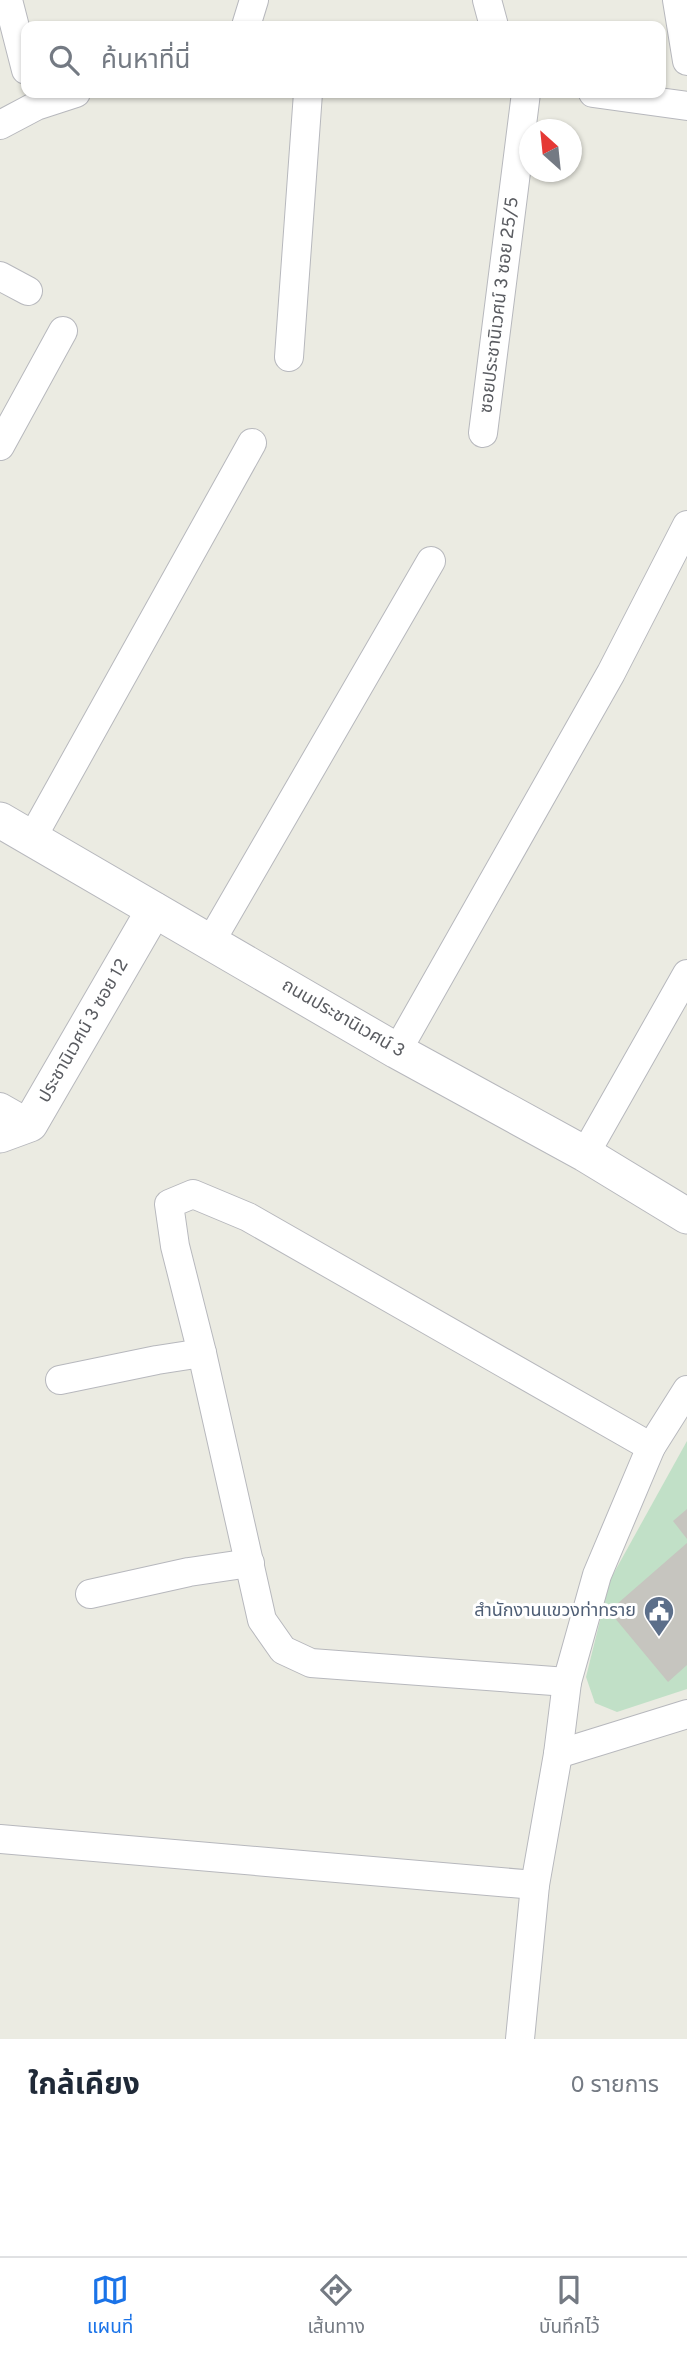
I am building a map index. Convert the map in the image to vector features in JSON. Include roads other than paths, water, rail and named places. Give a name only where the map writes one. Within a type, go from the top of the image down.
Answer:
[{"type":"street","points":[[8,0],[21,51]]},
{"type":"street","points":[[248,21],[254,0]]},
{"type":"street","points":[[487,0],[493,21]]},
{"type":"street","points":[[677,0],[687,61]]},
{"type":"street","points":[[289,357],[308,98]]},
{"type":"street","name":"ซอยประชานิเวศน์ 3 ซอย 25/5","points":[[483,433],[525,98]]},
{"type":"street","points":[[629,98],[687,106]]},
{"type":"street","points":[[0,125],[34,100]]},
{"type":"street","points":[[0,276],[28,291]]},
{"type":"street","points":[[0,446],[63,331]]},
{"type":"street","points":[[32,838],[252,443]]},
{"type":"street","points":[[397,1051],[611,673],[687,525]]},
{"type":"street","points":[[211,941],[431,561]]},
{"type":"street","name":"ถนนประชานิเวศน์ 3","points":[[0,820],[397,1051],[585,1154],[687,1216]]},
{"type":"street","name":"ประชานิเวศน์ 3 ซอย 12","points":[[15,1129],[154,910]]},
{"type":"street","points":[[585,1154],[687,974]]},
{"type":"street","points":[[0,1107],[15,1129]]},
{"type":"street","points":[[567,1682],[311,1662],[283,1650],[262,1620],[175,1246],[169,1204],[193,1194],[248,1217],[651,1447]]},
{"type":"street","points":[[60,1380],[202,1353]]},
{"type":"street","points":[[520,2039],[535,1885],[558,1754],[567,1682],[597,1575],[651,1447],[687,1390]]},
{"type":"street","points":[[90,1594],[189,1572],[250,1563]]},
{"type":"street","points":[[558,1754],[687,1714]]},
{"type":"street","points":[[0,1839],[535,1885]]},
{"type":"place","name":"สำนักงานแขวงท่าทราย","points":[[659,1638]]}]
